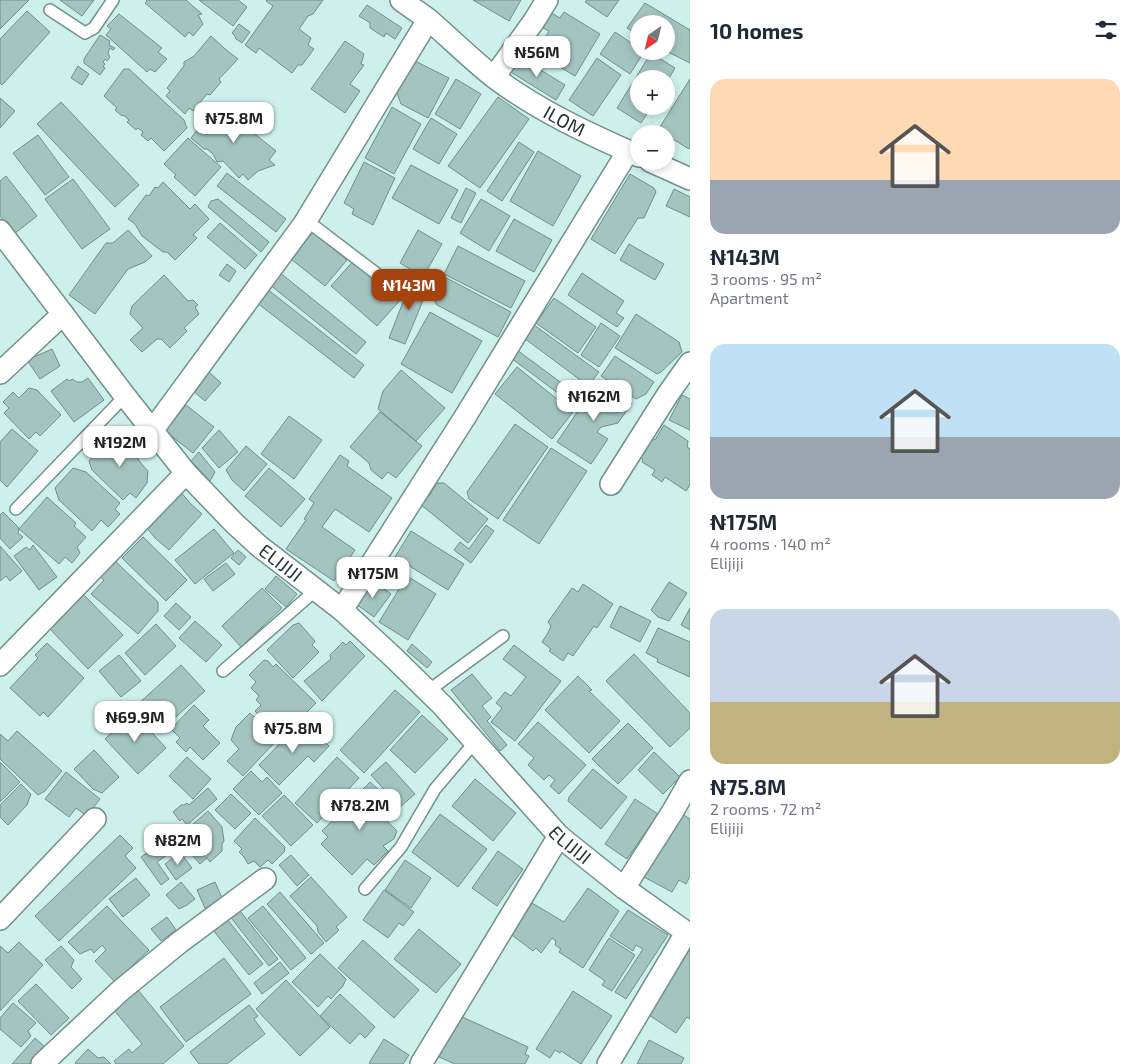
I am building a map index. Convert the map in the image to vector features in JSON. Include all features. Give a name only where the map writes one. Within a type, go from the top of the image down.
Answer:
[{"type":"street","points":[[494,77],[547,0]]},
{"type":"street","points":[[152,430],[306,220],[418,8]]},
{"type":"street","name":"ILOM","points":[[418,8],[494,77],[548,112],[630,152]]},
{"type":"street","points":[[342,610],[630,160]]},
{"type":"street","points":[[669,170],[690,180]]},
{"type":"street","name":"ELIJIJI","points":[[0,231],[186,473],[234,523],[259,546],[342,610],[428,691],[559,836],[624,888],[688,934]]},
{"type":"street","points":[[0,373],[63,314]]},
{"type":"street","points":[[611,484],[690,363]]},
{"type":"street","points":[[0,665],[186,473]]},
{"type":"street","points":[[624,888],[690,781]]},
{"type":"street","points":[[0,919],[95,819]]},
{"type":"street","points":[[421,1064],[559,836]]},
{"type":"street","points":[[42,1064],[120,991],[180,942],[265,879]]},
{"type":"street","points":[[608,1064],[688,934]]},
{"type":"lane","points":[[50,10],[86,33],[94,28],[113,0]]},
{"type":"lane","points":[[306,220],[377,274]]},
{"type":"lane","points":[[16,509],[125,396]]},
{"type":"lane","points":[[223,671],[316,590]]},
{"type":"lane","points":[[428,691],[503,636]]},
{"type":"lane","points":[[365,889],[401,847],[435,789],[474,742]]},
{"type":"building","points":[[0,0],[29,0],[0,29]]},
{"type":"building","points":[[60,0],[94,0],[82,16]]},
{"type":"building","points":[[146,0],[186,0],[202,14],[198,15],[203,24],[193,36],[189,32],[185,37],[145,3]]},
{"type":"building","points":[[199,0],[238,0],[247,7],[233,26]]},
{"type":"building","points":[[267,0],[323,0],[299,29],[311,38],[308,45],[314,49],[302,65],[298,65],[292,73],[259,48],[256,53],[245,45],[273,6]]},
{"type":"building","points":[[473,0],[521,0],[509,21]]},
{"type":"building","points":[[587,0],[619,0],[607,17],[585,2]]},
{"type":"building","points":[[645,3],[665,15],[636,15]]},
{"type":"building","points":[[367,5],[402,28],[395,39],[386,33],[384,37],[370,28],[370,23],[359,16]]},
{"type":"building","points":[[27,11],[50,32],[2,85],[0,83],[0,39]]},
{"type":"building","points":[[550,12],[560,18],[564,12],[600,34],[575,76],[548,60],[549,53],[540,47],[549,31],[541,27]]},
{"type":"building","points":[[119,14],[162,48],[158,52],[167,59],[155,72],[150,69],[147,72],[106,35],[111,29],[107,26]]},
{"type":"building","points":[[675,21],[690,30],[690,63],[675,56]]},
{"type":"building","points":[[239,24],[250,32],[242,43],[232,33]]},
{"type":"building","points":[[615,32],[630,42],[630,60],[639,60],[633,70],[630,70],[630,74],[600,54]]},
{"type":"building","points":[[100,35],[110,41],[109,45],[115,48],[113,50],[110,48],[108,53],[110,57],[107,61],[105,59],[103,62],[105,64],[103,67],[105,68],[100,75],[84,63],[84,59]]},
{"type":"building","points":[[211,36],[238,59],[219,79],[221,82],[210,95],[207,94],[193,111],[189,108],[185,114],[166,96],[170,91],[167,88],[184,66],[184,62],[194,56]]},
{"type":"building","points":[[345,41],[364,54],[361,64],[364,65],[350,84],[360,91],[345,113],[311,89]]},
{"type":"building","points":[[518,56],[565,85],[556,100],[509,71]]},
{"type":"building","points":[[597,58],[621,75],[593,116],[569,100]]},
{"type":"building","points":[[413,60],[449,78],[428,118],[401,104],[397,93]]},
{"type":"building","points":[[647,60],[662,60],[675,68],[674,70],[640,70]]},
{"type":"building","points":[[78,66],[89,74],[82,85],[71,78]]},
{"type":"building","points":[[124,69],[129,69],[184,120],[187,128],[164,151],[151,138],[148,141],[141,135],[143,132],[138,128],[136,130],[127,122],[129,120],[115,110],[117,108],[104,96]]},
{"type":"building","points":[[456,79],[481,94],[460,129],[435,114]]},
{"type":"building","points":[[690,79],[689,149],[675,140],[675,125],[661,125],[667,115],[675,115],[675,103]]},
{"type":"building","points":[[630,87],[630,115],[646,115],[641,123],[617,108]]},
{"type":"building","points":[[498,97],[529,119],[480,188],[448,166]]},
{"type":"building","points":[[0,98],[15,111],[0,128]]},
{"type":"building","points":[[61,102],[139,185],[115,207],[37,124]]},
{"type":"building","points":[[392,107],[421,124],[394,174],[365,158]]},
{"type":"building","points":[[225,110],[276,151],[269,160],[275,165],[258,171],[248,180],[243,174],[239,178],[223,161],[217,162],[213,154],[191,138],[212,111]]},
{"type":"building","points":[[431,118],[457,134],[439,164],[413,149]]},
{"type":"building","points":[[38,135],[69,177],[45,195],[13,153]]},
{"type":"building","points":[[188,138],[221,167],[195,196],[174,177],[176,175],[164,164]]},
{"type":"building","points":[[519,142],[534,152],[502,201],[487,191]]},
{"type":"building","points":[[538,151],[581,176],[553,226],[510,201]]},
{"type":"building","points":[[364,162],[395,178],[373,225],[352,214],[354,209],[344,203]]},
{"type":"building","points":[[411,165],[458,190],[439,224],[392,198]]},
{"type":"building","points":[[227,173],[286,219],[276,232],[217,186]]},
{"type":"building","points":[[630,174],[654,188],[656,192],[644,218],[638,218],[615,254],[591,239]]},
{"type":"building","points":[[6,176],[37,216],[14,234],[0,216],[0,181]]},
{"type":"building","points":[[73,179],[110,229],[82,249],[45,199]]},
{"type":"building","points":[[163,182],[190,209],[195,204],[209,219],[193,235],[197,238],[175,260],[167,252],[163,252],[142,236],[135,224],[128,219],[146,195],[149,196],[155,187],[158,188]]},
{"type":"building","points":[[466,188],[476,193],[461,223],[451,218]]},
{"type":"building","points":[[674,189],[690,197],[690,217],[666,206]]},
{"type":"building","points":[[218,199],[269,242],[261,252],[208,207],[211,201]]},
{"type":"building","points":[[481,199],[510,216],[489,251],[460,233]]},
{"type":"building","points":[[514,219],[552,240],[534,272],[496,251]]},
{"type":"building","points":[[220,223],[257,255],[245,269],[207,237]]},
{"type":"building","points":[[128,230],[152,256],[145,262],[128,269],[95,314],[69,295],[106,243],[113,243]]},
{"type":"building","points":[[418,230],[442,244],[423,277],[400,263]]},
{"type":"building","points":[[313,232],[347,260],[325,286],[291,259]]},
{"type":"building","points":[[629,244],[664,264],[655,280],[620,260]]},
{"type":"building","points":[[458,246],[525,281],[511,308],[444,274]]},
{"type":"building","points":[[355,259],[401,299],[377,326],[331,286]]},
{"type":"building","points":[[227,264],[236,271],[229,282],[219,275]]},
{"type":"building","points":[[279,272],[366,342],[356,354],[269,284]]},
{"type":"building","points":[[582,273],[624,301],[616,313],[624,318],[617,327],[568,295]]},
{"type":"building","points":[[439,274],[511,312],[498,337],[437,305],[433,298],[433,285]]},
{"type":"building","points":[[164,275],[188,301],[193,300],[198,305],[195,307],[199,314],[184,328],[187,331],[170,348],[161,339],[157,339],[142,352],[130,340],[143,328],[130,314],[132,306]]},
{"type":"building","points":[[412,279],[429,286],[405,344],[389,338]]},
{"type":"building","points":[[267,289],[364,365],[354,378],[256,302]]},
{"type":"building","points":[[554,298],[596,327],[578,353],[536,323]]},
{"type":"building","points":[[430,312],[482,341],[452,393],[401,364]]},
{"type":"building","points":[[636,314],[679,342],[682,352],[657,374],[615,348]]},
{"type":"building","points":[[530,322],[599,372],[574,405],[511,358],[517,350],[571,390],[579,379],[520,335]]},
{"type":"building","points":[[601,323],[620,336],[599,367],[581,355]]},
{"type":"building","points":[[52,349],[60,366],[40,379],[27,360]]},
{"type":"building","points":[[615,356],[654,382],[646,394],[636,399],[601,376]]},
{"type":"building","points":[[517,367],[573,412],[552,439],[495,394]]},
{"type":"building","points":[[401,370],[445,408],[416,441],[378,409],[383,391]]},
{"type":"building","points":[[208,371],[221,383],[205,401],[192,390]]},
{"type":"building","points":[[88,378],[104,400],[74,422],[51,391],[67,379],[82,382]]},
{"type":"building","points":[[599,380],[632,403],[618,423],[601,427],[597,432],[608,439],[591,464],[557,442]]},
{"type":"building","points":[[29,388],[37,390],[61,415],[40,436],[36,432],[29,439],[4,413],[9,408],[3,402],[13,392],[19,398]]},
{"type":"building","points":[[682,395],[690,399],[690,430],[669,420]]},
{"type":"building","points":[[186,405],[214,427],[193,453],[165,431]]},
{"type":"building","points":[[380,412],[422,446],[396,478],[388,472],[382,479],[371,470],[369,463],[350,447]]},
{"type":"building","points":[[289,416],[322,440],[294,479],[261,454]]},
{"type":"building","points":[[515,424],[548,447],[498,519],[469,499],[467,492]]},
{"type":"building","points":[[664,425],[688,441],[687,447],[690,449],[690,485],[686,491],[665,477],[662,482],[652,475],[655,470],[642,462],[643,459],[636,454],[649,436],[655,440]]},
{"type":"building","points":[[12,429],[38,451],[7,487],[0,480],[0,442]]},
{"type":"building","points":[[219,430],[238,452],[219,468],[202,448]]},
{"type":"building","points":[[111,434],[136,454],[139,461],[148,471],[147,483],[136,498],[130,493],[123,500],[92,470],[89,461]]},
{"type":"building","points":[[246,446],[267,464],[244,491],[232,480],[226,470]]},
{"type":"building","points":[[551,448],[587,471],[539,544],[503,520]]},
{"type":"building","points":[[199,452],[215,472],[210,481],[191,461]]},
{"type":"building","points":[[340,455],[349,461],[347,466],[392,498],[369,532],[335,509],[322,527],[355,550],[334,581],[286,549],[306,520],[304,519],[314,503],[309,499]]},
{"type":"building","points":[[73,468],[86,472],[120,503],[115,509],[120,514],[108,527],[101,520],[92,531],[59,500],[55,488]]},
{"type":"building","points":[[269,468],[305,499],[281,527],[245,496]]},
{"type":"building","points":[[437,483],[444,483],[488,519],[468,543],[420,504],[421,498],[429,496]]},
{"type":"building","points":[[180,491],[202,514],[169,550],[155,538],[142,522]]},
{"type":"building","points":[[47,497],[76,523],[74,526],[86,537],[77,547],[80,553],[72,563],[65,557],[59,564],[19,529]]},
{"type":"building","points":[[3,512],[19,528],[18,533],[23,537],[10,549],[0,538],[0,515]]},
{"type":"building","points":[[486,525],[494,531],[471,563],[454,550],[460,542],[469,549]]},
{"type":"building","points":[[214,529],[234,553],[195,584],[175,560]]},
{"type":"building","points":[[411,531],[464,564],[448,590],[395,557]]},
{"type":"building","points":[[143,537],[187,580],[166,601],[122,558]]},
{"type":"building","points":[[33,545],[57,577],[39,590],[14,556],[26,547],[30,550]]},
{"type":"building","points":[[0,546],[22,571],[10,581],[6,576],[0,581]]},
{"type":"building","points":[[238,550],[246,557],[239,565],[231,558]]},
{"type":"building","points":[[113,559],[158,602],[158,611],[138,634],[91,594],[104,580],[98,575]]},
{"type":"building","points":[[226,563],[235,574],[213,591],[204,579]]},
{"type":"building","points":[[276,576],[297,594],[286,607],[265,589]]},
{"type":"building","points":[[407,576],[436,594],[408,640],[379,622]]},
{"type":"building","points":[[372,580],[391,594],[374,617],[356,604]]},
{"type":"building","points":[[669,582],[687,593],[669,621],[658,617],[651,610]]},
{"type":"building","points":[[583,584],[613,604],[597,628],[594,626],[573,656],[568,653],[563,661],[549,651],[551,649],[542,642],[551,626],[548,622],[572,588],[578,592]]},
{"type":"building","points":[[262,588],[282,608],[241,647],[222,626]]},
{"type":"building","points":[[84,595],[123,635],[88,669],[50,629]]},
{"type":"building","points":[[176,603],[191,617],[179,630],[164,616]]},
{"type":"building","points":[[620,606],[651,621],[640,642],[610,627]]},
{"type":"building","points":[[690,608],[690,630],[681,625]]},
{"type":"building","points":[[195,621],[222,645],[206,662],[179,638]]},
{"type":"building","points":[[299,623],[315,641],[312,645],[319,652],[293,678],[267,650],[293,625]]},
{"type":"building","points":[[156,624],[176,646],[145,675],[125,653]]},
{"type":"building","points":[[658,628],[690,642],[690,677],[657,662],[658,659],[646,653]]},
{"type":"building","points":[[350,641],[365,656],[322,701],[304,681],[331,659],[330,655],[343,642],[346,645]]},
{"type":"building","points":[[47,643],[84,678],[48,717],[43,712],[40,716],[10,688],[38,658],[35,655]]},
{"type":"building","points":[[412,644],[432,662],[427,668],[407,651]]},
{"type":"building","points":[[514,645],[561,681],[515,741],[491,722],[502,708],[496,703],[505,692],[511,696],[526,677],[503,659]]},
{"type":"building","points":[[634,654],[690,713],[690,728],[670,747],[606,681]]},
{"type":"building","points":[[119,655],[141,681],[121,697],[99,671]]},
{"type":"building","points":[[264,660],[268,661],[273,667],[276,664],[316,703],[286,733],[283,730],[278,734],[255,711],[261,705],[256,700],[259,696],[251,688],[256,682],[249,675]]},
{"type":"building","points":[[181,665],[205,691],[161,730],[137,705]]},
{"type":"building","points":[[472,674],[492,698],[482,706],[491,717],[487,721],[507,745],[500,751],[451,690]]},
{"type":"building","points":[[578,676],[592,690],[589,691],[620,721],[589,753],[545,710]]},
{"type":"building","points":[[395,690],[420,712],[364,773],[340,750]]},
{"type":"building","points":[[194,705],[209,720],[203,726],[220,743],[203,760],[190,747],[186,752],[176,742],[180,738],[171,729]]},
{"type":"building","points":[[133,712],[166,748],[138,774],[105,739]]},
{"type":"building","points":[[250,713],[278,739],[243,776],[227,761],[239,749],[231,740],[236,727]]},
{"type":"building","points":[[422,715],[448,739],[415,773],[390,750]]},
{"type":"building","points":[[538,722],[586,765],[559,794],[550,786],[555,780],[549,775],[544,780],[528,765],[534,758],[518,744]]},
{"type":"building","points":[[628,723],[653,748],[618,784],[592,759]]},
{"type":"building","points":[[309,726],[329,746],[314,762],[308,756],[279,785],[259,765],[295,728],[301,734]]},
{"type":"building","points":[[17,731],[62,771],[45,791],[38,795],[0,759],[0,734],[8,741]]},
{"type":"building","points":[[94,750],[119,777],[102,793],[93,789],[74,769]]},
{"type":"building","points":[[654,752],[680,777],[663,794],[638,770]]},
{"type":"building","points":[[187,757],[211,779],[193,799],[169,776]]},
{"type":"building","points":[[337,757],[359,778],[317,823],[295,803]]},
{"type":"building","points":[[0,762],[20,782],[0,802]]},
{"type":"building","points":[[386,762],[415,794],[400,807],[371,775]]},
{"type":"building","points":[[593,769],[627,797],[601,829],[568,801],[569,797]]},
{"type":"building","points":[[251,771],[262,782],[267,777],[282,793],[259,815],[233,789]]},
{"type":"building","points":[[66,772],[100,799],[87,816],[76,808],[69,817],[45,799]]},
{"type":"building","points":[[475,779],[516,813],[493,841],[452,806]]},
{"type":"building","points":[[370,782],[387,797],[375,809],[397,831],[394,839],[383,846],[388,851],[374,865],[367,859],[352,875],[321,844],[328,837],[322,831]]},
{"type":"building","points":[[21,784],[31,794],[27,805],[8,825],[0,817],[0,805]]},
{"type":"building","points":[[208,788],[217,799],[187,825],[182,819],[180,821],[173,812],[181,805],[187,803],[189,805]]},
{"type":"building","points":[[231,794],[251,813],[235,829],[215,810]]},
{"type":"building","points":[[284,795],[313,825],[291,846],[262,816]]},
{"type":"building","points":[[635,799],[658,814],[627,859],[605,844]]},
{"type":"building","points":[[208,811],[222,827],[224,841],[222,851],[210,862],[207,858],[200,864],[177,838]]},
{"type":"building","points":[[679,812],[690,819],[690,876],[686,884],[679,880],[672,892],[642,876]]},
{"type":"building","points":[[440,814],[487,849],[458,887],[412,852]]},
{"type":"building","points":[[255,818],[285,847],[284,852],[272,864],[268,860],[260,867],[254,861],[248,864],[239,852],[242,849],[234,841]]},
{"type":"building","points":[[120,835],[133,848],[125,856],[136,868],[59,941],[35,916]]},
{"type":"building","points":[[169,837],[177,848],[157,862],[169,879],[161,885],[141,857]]},
{"type":"building","points":[[498,851],[523,869],[497,906],[472,888]]},
{"type":"building","points":[[180,852],[192,868],[176,880],[165,864]]},
{"type":"building","points":[[291,855],[309,875],[297,886],[279,865]]},
{"type":"building","points":[[405,860],[431,878],[411,908],[385,890]]},
{"type":"building","points":[[311,877],[347,917],[336,927],[339,930],[326,942],[318,932],[317,926],[290,896]]},
{"type":"building","points":[[136,878],[150,895],[123,917],[109,899]]},
{"type":"building","points":[[181,882],[195,899],[179,909],[166,895]]},
{"type":"building","points":[[215,882],[223,900],[205,908],[197,890]]},
{"type":"building","points":[[588,888],[619,911],[583,968],[559,952],[561,949],[555,945],[556,941],[552,938],[541,953],[536,948],[533,951],[512,935],[532,903],[564,922]]},
{"type":"building","points":[[384,890],[414,912],[403,926],[399,923],[388,938],[363,920]]},
{"type":"building","points":[[280,892],[324,943],[311,954],[267,904]]},
{"type":"building","points":[[107,906],[149,950],[115,982],[95,961],[106,950],[102,945],[94,953],[91,949],[80,954],[68,942]]},
{"type":"building","points":[[263,906],[306,958],[291,970],[248,918]]},
{"type":"building","points":[[237,907],[278,959],[269,966],[228,914]]},
{"type":"building","points":[[628,910],[668,935],[626,999],[615,992],[643,949],[636,945],[633,951],[610,936]]},
{"type":"building","points":[[167,917],[176,930],[161,941],[151,929]]},
{"type":"building","points":[[227,919],[263,964],[249,975],[213,930]]},
{"type":"building","points":[[419,929],[461,964],[436,993],[394,959]]},
{"type":"building","points":[[609,938],[635,955],[612,991],[602,985],[605,981],[589,970]]},
{"type":"building","points":[[363,940],[419,990],[394,1018],[338,968]]},
{"type":"building","points":[[19,942],[43,965],[0,1011],[0,946],[8,953]]},
{"type":"building","points":[[61,946],[74,960],[71,967],[82,979],[72,989],[45,960]]},
{"type":"building","points":[[684,948],[690,951],[690,1019],[687,1017],[676,1033],[643,1011]]},
{"type":"building","points":[[320,954],[346,979],[343,986],[331,999],[328,996],[318,1007],[292,982]]},
{"type":"building","points":[[224,958],[251,994],[186,1042],[160,1007]]},
{"type":"building","points":[[280,962],[289,973],[262,994],[254,983]]},
{"type":"building","points":[[286,980],[330,1027],[300,1056],[256,1009]]},
{"type":"building","points":[[36,984],[69,1018],[51,1035],[18,1001]]},
{"type":"building","points":[[138,990],[184,1046],[163,1064],[116,1064],[114,1061],[129,1049],[132,1053],[142,1044],[114,1010]]},
{"type":"building","points":[[573,991],[612,1016],[581,1064],[561,1051],[560,1053],[555,1050],[550,1058],[536,1049]]},
{"type":"building","points":[[340,994],[375,1027],[365,1038],[360,1033],[350,1044],[320,1016]]},
{"type":"building","points":[[13,1003],[36,1023],[28,1031],[31,1036],[21,1047],[0,1029],[0,1018]]},
{"type":"building","points":[[249,1005],[258,1016],[254,1019],[265,1034],[227,1064],[199,1064],[190,1052]]},
{"type":"building","points":[[458,1015],[528,1047],[525,1054],[529,1056],[525,1064],[455,1064],[439,1057]]},
{"type":"building","points":[[35,1038],[45,1047],[29,1064],[12,1064]]},
{"type":"building","points":[[384,1039],[409,1055],[403,1064],[369,1063]]},
{"type":"building","points":[[649,1040],[684,1058],[681,1064],[637,1064]]},
{"type":"building","points":[[88,1049],[98,1058],[104,1057],[111,1064],[76,1064]]}]
